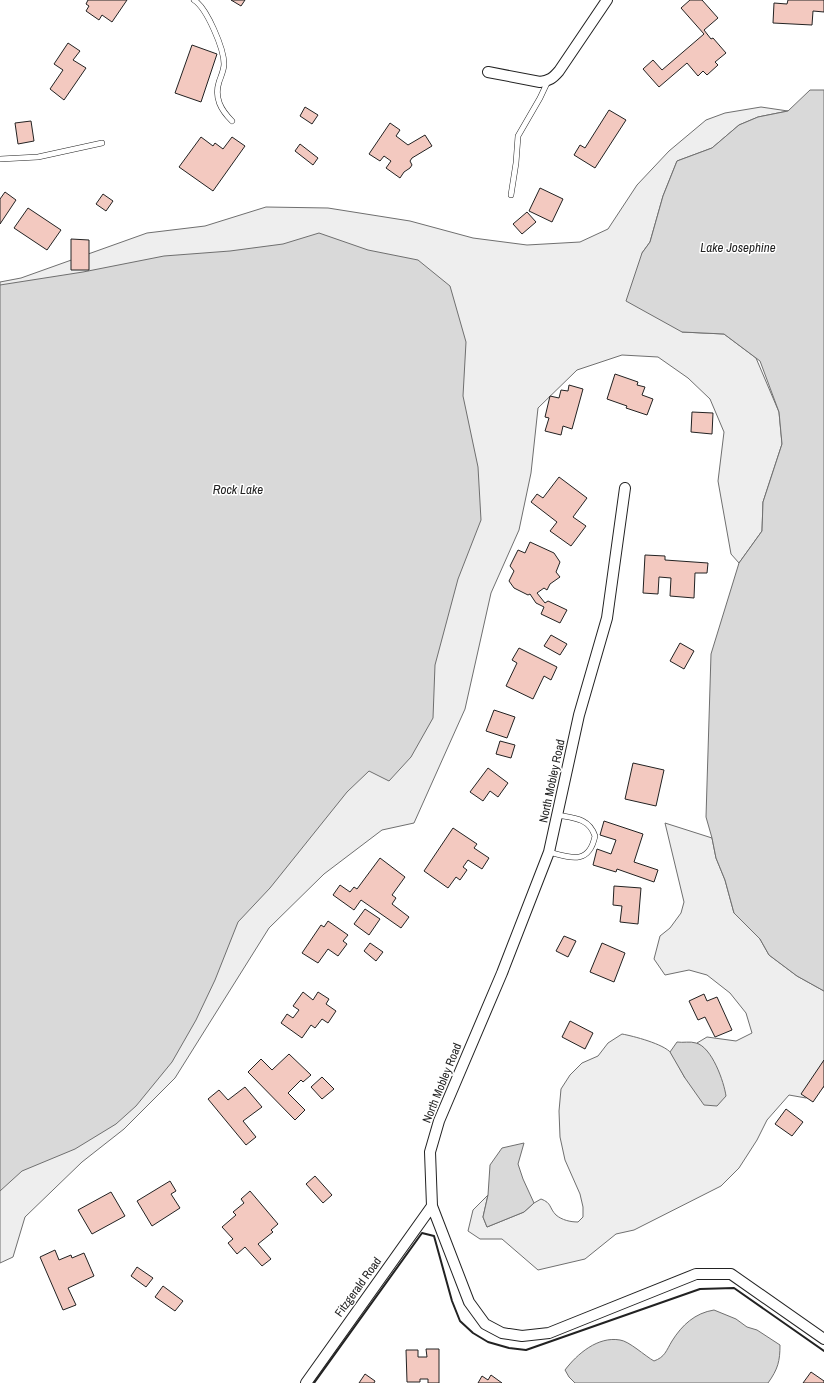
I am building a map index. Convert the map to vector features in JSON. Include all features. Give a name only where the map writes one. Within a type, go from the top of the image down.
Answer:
[{"type":"street","points":[[488,72],[540,82],[548,81],[559,71],[607,0]]},
{"type":"street","name":"North Mobley Road","points":[[625,488],[608,618],[579,715],[549,852],[502,973],[439,1121],[430,1152],[432,1206],[469,1302],[485,1324],[502,1333],[522,1336],[549,1333],[696,1274],[731,1274],[824,1339]]},
{"type":"street","name":"Fitzgerald Road","points":[[306,1383],[432,1206]]},
{"type":"lane","points":[[194,0],[199,3],[214,28],[222,49],[224,65],[217,89],[217,98],[222,110],[232,121]]},
{"type":"lane","points":[[511,195],[518,136],[548,81]]},
{"type":"lane","points":[[0,159],[38,157],[102,143]]},
{"type":"lane","points":[[549,852],[569,858],[584,856],[594,844],[596,836],[589,825],[583,821],[557,815]]},
{"type":"shaded area","name":"Rock Lake","points":[[761,107],[788,111],[758,117],[739,125],[712,148],[677,161],[663,196],[650,242],[642,253],[682,332],[724,334],[756,358],[779,412],[782,444],[763,502],[762,531],[739,563],[731,554],[718,481],[724,432],[710,399],[688,378],[658,357],[622,355],[577,370],[538,408],[531,473],[519,530],[491,593],[465,709],[414,823],[382,830],[324,874],[269,928],[175,1078],[124,1129],[82,1162],[25,1217],[13,1257],[0,1263],[0,282],[21,278],[147,233],[205,226],[266,207],[328,208],[410,221],[473,238],[527,245],[580,242],[608,229],[637,185],[669,151],[706,120],[725,113]]},
{"type":"shaded area","points":[[665,823],[712,838],[716,858],[725,880],[734,913],[760,939],[769,955],[797,976],[824,991],[824,1087],[806,1098],[789,1095],[767,1120],[757,1140],[739,1168],[721,1186],[634,1230],[616,1234],[585,1259],[538,1270],[502,1239],[480,1239],[468,1231],[473,1210],[488,1195],[483,1217],[487,1227],[524,1212],[541,1199],[549,1204],[558,1217],[569,1221],[578,1222],[583,1217],[583,1207],[580,1194],[565,1160],[560,1137],[559,1111],[561,1089],[570,1075],[582,1063],[598,1056],[608,1043],[622,1034],[648,1041],[667,1050],[673,1056],[685,1078],[707,1051],[697,1043],[707,1037],[736,1041],[752,1033],[746,1013],[730,993],[707,975],[689,970],[665,975],[654,959],[660,936],[670,928],[681,913],[684,902]]},
{"type":"water","name":"Lake Josephine","points":[[810,90],[824,90],[824,991],[797,976],[769,955],[760,939],[734,913],[725,880],[716,858],[706,817],[711,654],[739,563],[762,531],[763,502],[782,444],[779,412],[760,361],[724,334],[682,332],[626,301],[642,253],[650,242],[663,196],[677,161],[712,148],[739,125],[758,117],[788,111]]},
{"type":"water","name":"Rock Lake","points":[[319,233],[368,250],[418,260],[450,286],[466,342],[463,396],[478,467],[481,520],[458,579],[435,665],[433,718],[411,757],[389,781],[369,771],[347,792],[270,888],[238,922],[215,980],[196,1020],[172,1062],[136,1106],[116,1124],[75,1149],[22,1171],[0,1191],[0,285],[83,272],[164,256],[230,251],[283,244]]},
{"type":"water","points":[[677,1042],[696,1043],[702,1046],[712,1058],[723,1082],[726,1096],[717,1106],[704,1105],[685,1078],[670,1052]]},
{"type":"water","points":[[524,1143],[518,1164],[534,1203],[524,1212],[487,1227],[483,1217],[488,1195],[490,1165],[502,1148]]},
{"type":"water","points":[[714,1310],[736,1319],[747,1327],[757,1330],[780,1345],[778,1365],[768,1383],[575,1383],[565,1370],[582,1352],[596,1344],[612,1339],[628,1343],[654,1361],[663,1356],[676,1335],[685,1325],[695,1317]]},
{"type":"building","points":[[88,0],[127,0],[112,22],[102,15],[99,20],[86,11],[89,6],[86,4]]},
{"type":"building","points":[[231,0],[245,0],[241,6]]},
{"type":"building","points":[[690,0],[702,0],[718,18],[704,30],[726,53],[715,62],[718,65],[707,75],[703,71],[698,76],[687,63],[659,87],[643,69],[653,60],[662,70],[704,34],[681,8]]},
{"type":"building","points":[[788,0],[824,0],[824,12],[813,11],[812,25],[773,23],[774,3],[787,4]]},
{"type":"building","points":[[68,43],[80,51],[73,60],[86,68],[64,100],[50,89],[63,70],[54,64]]},
{"type":"building","points":[[192,45],[217,54],[201,102],[175,93]]},
{"type":"building","points":[[305,107],[318,115],[312,124],[300,116]]},
{"type":"building","points":[[609,110],[626,120],[595,168],[574,155],[580,145],[585,148]]},
{"type":"building","points":[[31,121],[34,141],[18,144],[15,123]]},
{"type":"building","points":[[390,123],[400,130],[396,136],[408,145],[425,135],[432,146],[412,158],[410,161],[412,165],[400,178],[386,168],[391,161],[384,156],[380,161],[369,154]]},
{"type":"building","points":[[201,137],[213,146],[215,143],[223,149],[232,137],[245,146],[213,191],[179,167]]},
{"type":"building","points":[[300,144],[318,158],[313,165],[295,151]]},
{"type":"building","points":[[540,188],[563,199],[552,222],[529,211]]},
{"type":"building","points":[[5,192],[16,200],[0,224],[0,199]]},
{"type":"building","points":[[103,194],[113,201],[106,211],[96,204]]},
{"type":"building","points":[[28,208],[61,230],[47,250],[14,228]]},
{"type":"building","points":[[527,212],[536,222],[522,234],[513,224]]},
{"type":"building","points":[[71,239],[89,240],[89,270],[71,270]]},
{"type":"building","points":[[615,374],[638,382],[637,385],[645,387],[642,395],[653,399],[647,415],[626,408],[627,406],[607,399]]},
{"type":"building","points":[[569,385],[583,389],[572,429],[563,426],[561,435],[545,431],[549,418],[545,417],[550,396],[559,398],[561,390],[568,391]]},
{"type":"building","points":[[692,412],[713,413],[712,434],[691,432]]},
{"type":"building","points":[[559,477],[587,498],[573,517],[586,526],[571,546],[550,531],[557,522],[531,502],[537,494],[543,498]]},
{"type":"building","points":[[530,542],[554,553],[560,562],[556,572],[560,577],[550,584],[547,590],[544,588],[537,593],[545,603],[548,601],[567,610],[560,623],[541,614],[544,607],[536,603],[530,594],[528,595],[514,588],[509,581],[514,571],[510,566],[518,550],[525,553]]},
{"type":"building","points":[[645,555],[665,556],[665,560],[708,563],[707,573],[695,573],[694,598],[670,596],[671,578],[659,577],[658,594],[643,593]]},
{"type":"building","points":[[551,635],[567,644],[560,655],[544,646]]},
{"type":"building","points":[[680,643],[694,651],[684,669],[670,661]]},
{"type":"building","points":[[519,648],[557,667],[551,680],[544,676],[533,699],[506,686],[517,663],[512,660]]},
{"type":"building","points":[[494,710],[515,717],[507,738],[486,731]]},
{"type":"building","points":[[500,741],[515,745],[511,758],[496,754]]},
{"type":"building","points":[[633,763],[664,770],[656,806],[625,799]]},
{"type":"building","points":[[488,768],[508,783],[498,797],[490,791],[483,801],[470,792]]},
{"type":"building","points":[[604,821],[643,834],[634,862],[658,870],[654,882],[617,869],[616,872],[593,865],[597,849],[611,854],[616,840],[600,835]]},
{"type":"building","points":[[453,828],[477,844],[474,848],[489,858],[482,869],[468,860],[463,867],[467,870],[460,880],[456,877],[448,888],[424,871]]},
{"type":"building","points":[[380,858],[405,877],[392,895],[396,898],[392,904],[409,917],[401,928],[361,900],[354,910],[333,895],[340,885],[350,892],[354,887],[357,889]]},
{"type":"building","points":[[614,886],[641,888],[638,924],[620,922],[622,906],[613,905]]},
{"type":"building","points":[[365,909],[380,919],[369,935],[354,924]]},
{"type":"building","points":[[328,921],[348,935],[343,941],[347,944],[338,956],[328,949],[318,963],[302,953],[321,925],[324,927]]},
{"type":"building","points":[[564,936],[576,941],[568,957],[556,951]]},
{"type":"building","points":[[370,943],[383,952],[376,961],[364,951]]},
{"type":"building","points":[[602,943],[625,953],[614,982],[590,972]]},
{"type":"building","points":[[303,992],[313,1000],[318,992],[329,999],[326,1004],[336,1011],[328,1023],[322,1019],[315,1028],[311,1025],[302,1038],[281,1023],[287,1014],[293,1018],[299,1010],[293,1006]]},
{"type":"building","points":[[704,994],[707,1001],[717,997],[732,1030],[715,1037],[705,1017],[698,1020],[689,1001]]},
{"type":"building","points":[[570,1021],[593,1033],[585,1049],[562,1037]]},
{"type":"building","points":[[289,1054],[311,1075],[303,1082],[301,1080],[288,1093],[305,1110],[295,1120],[248,1072],[261,1059],[272,1070]]},
{"type":"building","points":[[824,1060],[824,1086],[813,1102],[801,1094]]},
{"type":"building","points":[[322,1077],[334,1089],[322,1099],[311,1087]]},
{"type":"building","points":[[245,1087],[262,1107],[243,1121],[256,1137],[246,1145],[208,1099],[219,1090],[228,1100]]},
{"type":"building","points":[[786,1109],[803,1122],[792,1136],[775,1124]]},
{"type":"building","points":[[315,1176],[332,1195],[323,1203],[306,1184]]},
{"type":"building","points":[[170,1181],[176,1191],[171,1194],[180,1208],[152,1226],[137,1201]]},
{"type":"building","points":[[250,1191],[278,1224],[271,1230],[273,1232],[258,1244],[271,1259],[262,1266],[245,1247],[237,1254],[228,1243],[233,1239],[222,1227],[236,1215],[233,1212],[244,1203],[241,1199]]},
{"type":"building","points":[[111,1192],[125,1216],[92,1234],[78,1210]]},
{"type":"building","points":[[55,1250],[59,1260],[71,1255],[72,1258],[84,1253],[94,1276],[68,1288],[76,1305],[63,1310],[40,1257]]},
{"type":"building","points":[[137,1267],[153,1278],[146,1287],[131,1276]]},
{"type":"building","points":[[163,1286],[183,1301],[175,1311],[155,1297]]},
{"type":"building","points":[[426,1349],[439,1349],[439,1383],[428,1383],[428,1379],[420,1379],[420,1382],[407,1382],[406,1350],[418,1350],[418,1357],[427,1357]]},
{"type":"building","points":[[811,1372],[824,1381],[824,1383],[803,1383]]},
{"type":"building","points":[[365,1374],[375,1381],[374,1383],[359,1383]]},
{"type":"building","points":[[491,1375],[502,1383],[478,1383],[482,1376],[488,1380]]},
{"type":"wall","points":[[314,1383],[422,1233],[434,1236],[452,1301],[460,1321],[473,1333],[488,1342],[509,1348],[526,1350],[700,1289],[734,1288],[824,1351]]}]
